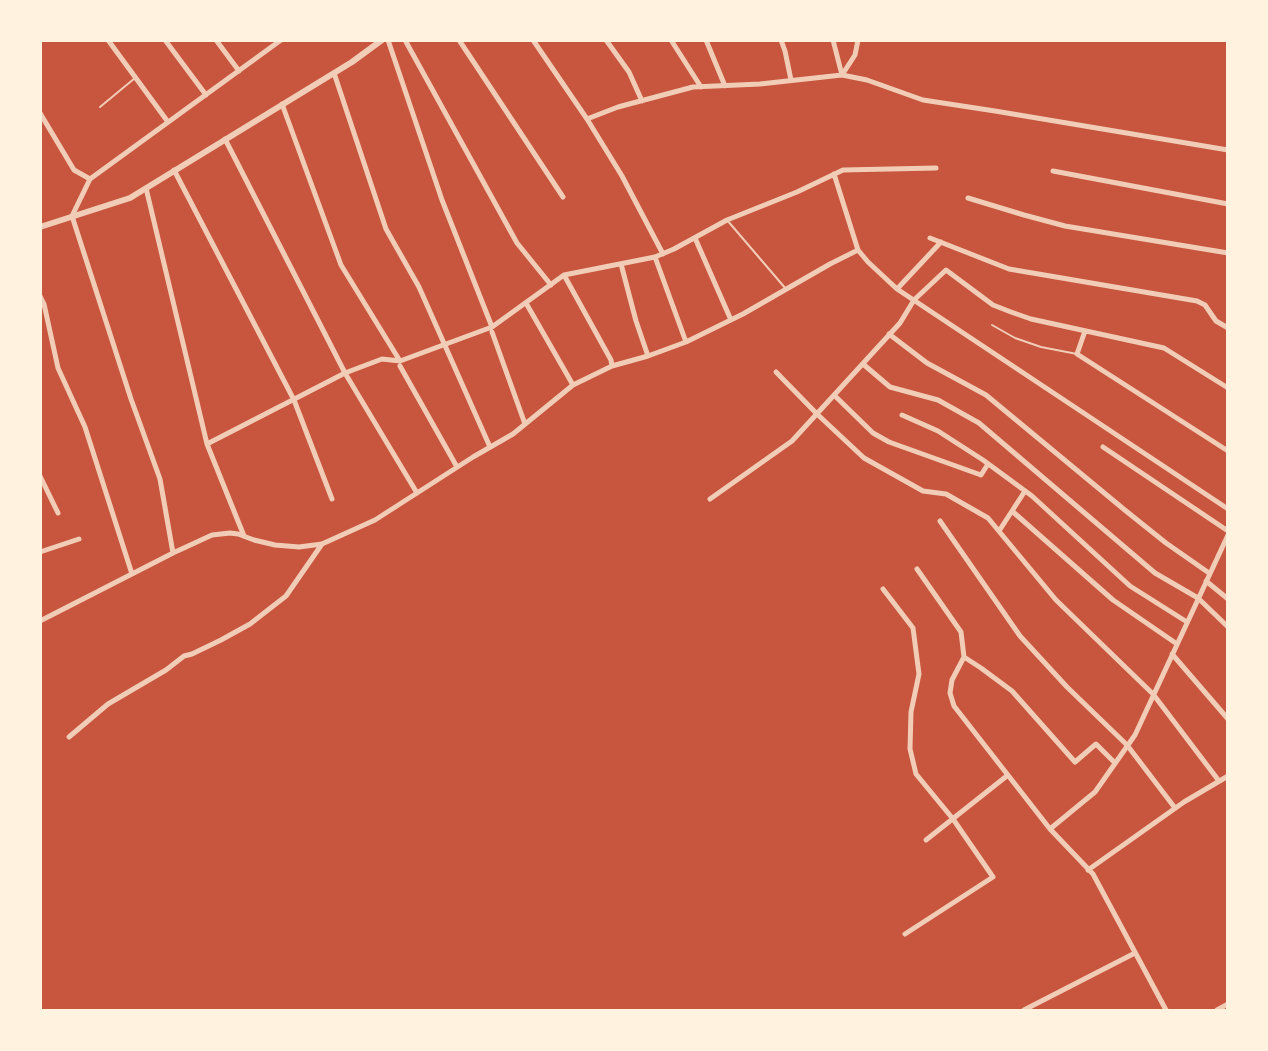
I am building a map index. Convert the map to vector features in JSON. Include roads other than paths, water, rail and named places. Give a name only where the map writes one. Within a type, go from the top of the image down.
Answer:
[{"type":"street","points":[[108,40],[168,122]]},
{"type":"street","points":[[165,40],[206,94]]},
{"type":"street","points":[[216,40],[239,71]]},
{"type":"street","points":[[268,40],[272,47]]},
{"type":"street","points":[[173,553],[160,479],[130,399],[72,216],[90,179],[281,40]]},
{"type":"street","points":[[41,226],[130,198],[334,73],[382,40]]},
{"type":"street","points":[[388,40],[442,200],[525,424]]},
{"type":"street","points":[[405,40],[517,243],[550,285]]},
{"type":"street","points":[[459,40],[563,197]]},
{"type":"street","points":[[532,40],[587,119],[622,176],[663,254]]},
{"type":"street","points":[[606,40],[629,72],[642,101]]},
{"type":"street","points":[[671,40],[701,87]]},
{"type":"street","points":[[706,40],[725,86]]},
{"type":"street","points":[[780,40],[785,51],[791,81]]},
{"type":"street","points":[[833,40],[842,75]]},
{"type":"street","points":[[842,75],[855,55],[858,40]]},
{"type":"street","points":[[334,73],[386,229],[419,287],[490,447]]},
{"type":"street","points":[[587,119],[618,107],[693,87],[791,81],[842,75],[867,80],[923,100],[1227,150]]},
{"type":"street","points":[[282,104],[341,265],[400,363],[457,467]]},
{"type":"street","points":[[40,113],[74,170],[90,179]]},
{"type":"street","points":[[225,139],[345,373],[417,493]]},
{"type":"street","points":[[207,444],[345,373],[382,359],[400,363],[444,344],[492,330],[564,275],[663,254],[727,220],[797,192],[843,170],[936,168]]},
{"type":"street","points":[[174,170],[294,400],[332,500]]},
{"type":"street","points":[[1053,171],[1227,204]]},
{"type":"street","points":[[834,174],[858,250],[897,289],[1227,509]]},
{"type":"street","points":[[146,188],[207,444],[244,536]]},
{"type":"street","points":[[968,198],[1065,226],[1227,253]]},
{"type":"street","points":[[695,238],[731,320]]},
{"type":"street","points":[[930,238],[1009,269],[1197,301],[1205,305],[1216,321],[1227,328]]},
{"type":"street","points":[[897,289],[941,242]]},
{"type":"street","points":[[40,621],[212,535],[230,533],[299,548],[322,544],[375,519],[513,434],[573,385],[612,366],[686,342],[731,320],[858,250]]},
{"type":"street","points":[[655,257],[686,342]]},
{"type":"street","points":[[621,264],[648,356]]},
{"type":"street","points":[[710,499],[792,441],[900,323],[914,300],[946,270],[993,305],[1031,319],[1164,348],[1227,388]]},
{"type":"street","points":[[564,275],[611,360],[612,366]]},
{"type":"street","points":[[40,296],[44,304],[58,368],[85,427],[132,574]]},
{"type":"street","points":[[526,303],[573,385]]},
{"type":"street","points":[[1085,331],[1077,354],[1227,451]]},
{"type":"street","points":[[889,334],[927,363],[986,395],[1158,537],[1209,573]]},
{"type":"street","points":[[862,364],[890,387],[938,400],[980,423],[1155,573],[1198,598],[1227,627]]},
{"type":"street","points":[[776,372],[864,458],[923,491],[946,494],[988,518],[1056,600],[1153,694],[1219,781]]},
{"type":"street","points":[[834,395],[873,433],[889,442],[981,475],[988,464]]},
{"type":"street","points":[[902,415],[938,431],[988,464],[1025,491],[1130,586],[1187,622]]},
{"type":"street","points":[[1050,829],[1095,792],[1135,735],[1209,573],[1226,544],[1227,533],[1104,447]]},
{"type":"street","points":[[40,476],[58,513]]},
{"type":"street","points":[[999,531],[1025,491]]},
{"type":"street","points":[[1012,511],[1113,600],[1177,644]]},
{"type":"street","points":[[940,521],[1020,636],[1067,687],[1127,745],[1175,808]]},
{"type":"street","points":[[40,552],[79,539]]},
{"type":"street","points":[[69,737],[108,704],[166,670],[184,656],[250,624],[286,596],[322,544]]},
{"type":"street","points":[[916,569],[961,632],[964,657],[952,680],[950,693],[954,706],[1050,829],[1093,874],[1166,1011]]},
{"type":"street","points":[[1206,581],[1227,599]]},
{"type":"street","points":[[883,589],[913,628],[919,674],[911,712],[910,749],[916,774],[953,819],[993,877],[905,934]]},
{"type":"street","points":[[1172,654],[1227,719]]},
{"type":"street","points":[[964,657],[1012,691],[1075,762],[1096,744],[1115,763]]},
{"type":"street","points":[[926,840],[1008,776]]},
{"type":"street","points":[[1088,870],[1175,808],[1227,776]]},
{"type":"street","points":[[1024,1011],[1135,953]]},
{"type":"street","points":[[1217,1011],[1227,1004]]},
{"type":"lane","points":[[100,107],[135,78]]},
{"type":"lane","points":[[727,220],[786,289]]},
{"type":"lane","points":[[992,325],[1015,338],[1041,347],[1077,354]]}]
